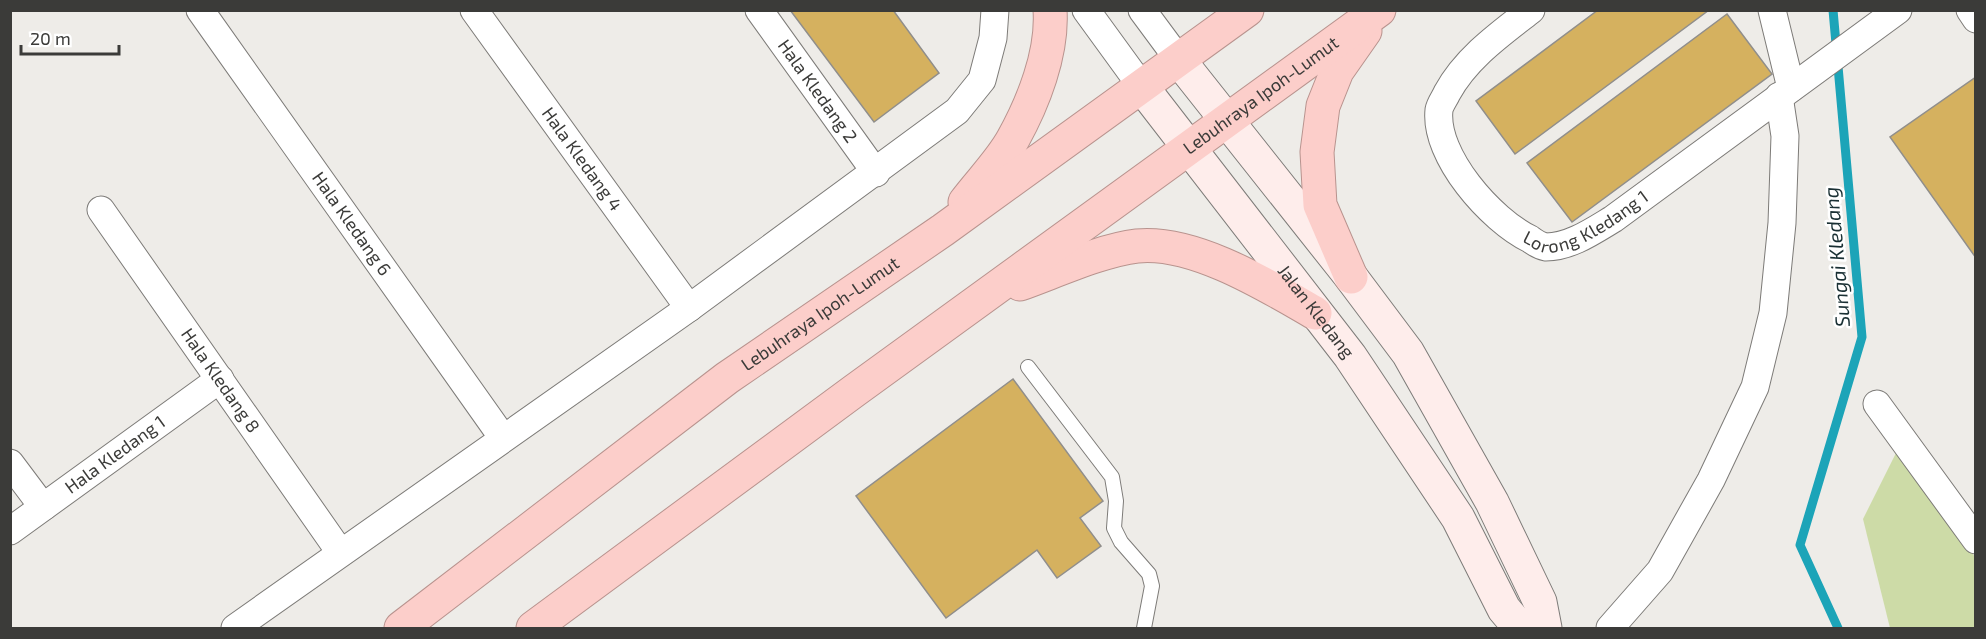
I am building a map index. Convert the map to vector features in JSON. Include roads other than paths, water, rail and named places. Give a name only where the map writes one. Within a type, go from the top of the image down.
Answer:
[{"type":"highway","points":[[943,230],[1012,141],[1030,101],[1046,56],[1050,10]]},
{"type":"highway","name":"Lebuhraya Ipoh-Lumut","points":[[401,628],[727,378],[943,230],[1247,10]]},
{"type":"highway","points":[[1351,277],[1320,205],[1317,153],[1323,106],[1337,71],[1380,10]]},
{"type":"highway","name":"Lebuhraya Ipoh-Lumut","points":[[533,628],[982,298],[1380,10]]},
{"type":"highway","points":[[982,298],[1089,259],[1138,246],[1175,250],[1246,273],[1315,313]]},
{"type":"main road","points":[[1179,60],[1351,277],[1408,353],[1492,502],[1540,602],[1545,628]]},
{"type":"main road","name":"Jalan Kledang","points":[[1142,87],[1350,356],[1458,518],[1504,609],[1520,628]]},
{"type":"street","name":"Hala Kledang 6","points":[[200,10],[503,438]]},
{"type":"street","name":"Hala Kledang 4","points":[[474,10],[689,308]]},
{"type":"street","name":"Hala Kledang 2","points":[[759,10],[876,172]]},
{"type":"street","points":[[235,628],[689,308],[957,111],[982,80],[993,39],[995,10]]},
{"type":"street","name":"Jalan Kledang","points":[[1086,10],[1142,87]]},
{"type":"street","points":[[1142,10],[1179,60]]},
{"type":"street","name":"Lorong Kledang 1","points":[[1531,10],[1477,54],[1455,78],[1439,109],[1444,146],[1464,180],[1495,216],[1519,234],[1545,247],[1578,240],[1613,219],[1898,10]]},
{"type":"street","points":[[1610,628],[1660,571],[1711,480],[1755,387],[1773,314],[1782,223],[1785,92],[1772,10]]},
{"type":"street","points":[[1970,10],[1976,19]]},
{"type":"street","name":"Hala Kledang 8","points":[[101,210],[340,552]]},
{"type":"street","name":"Hala Kledang 1","points":[[10,531],[220,379]]},
{"type":"street","points":[[1877,404],[1976,540]]},
{"type":"street","points":[[10,463],[43,507]]},
{"type":"lane","points":[[1028,368],[1112,477],[1116,501],[1114,528],[1121,542],[1149,574],[1152,586],[1144,628]]},
{"type":"waterway","name":"Sungai Kledang","points":[[1833,10],[1862,337],[1800,545],[1838,628]]}]
